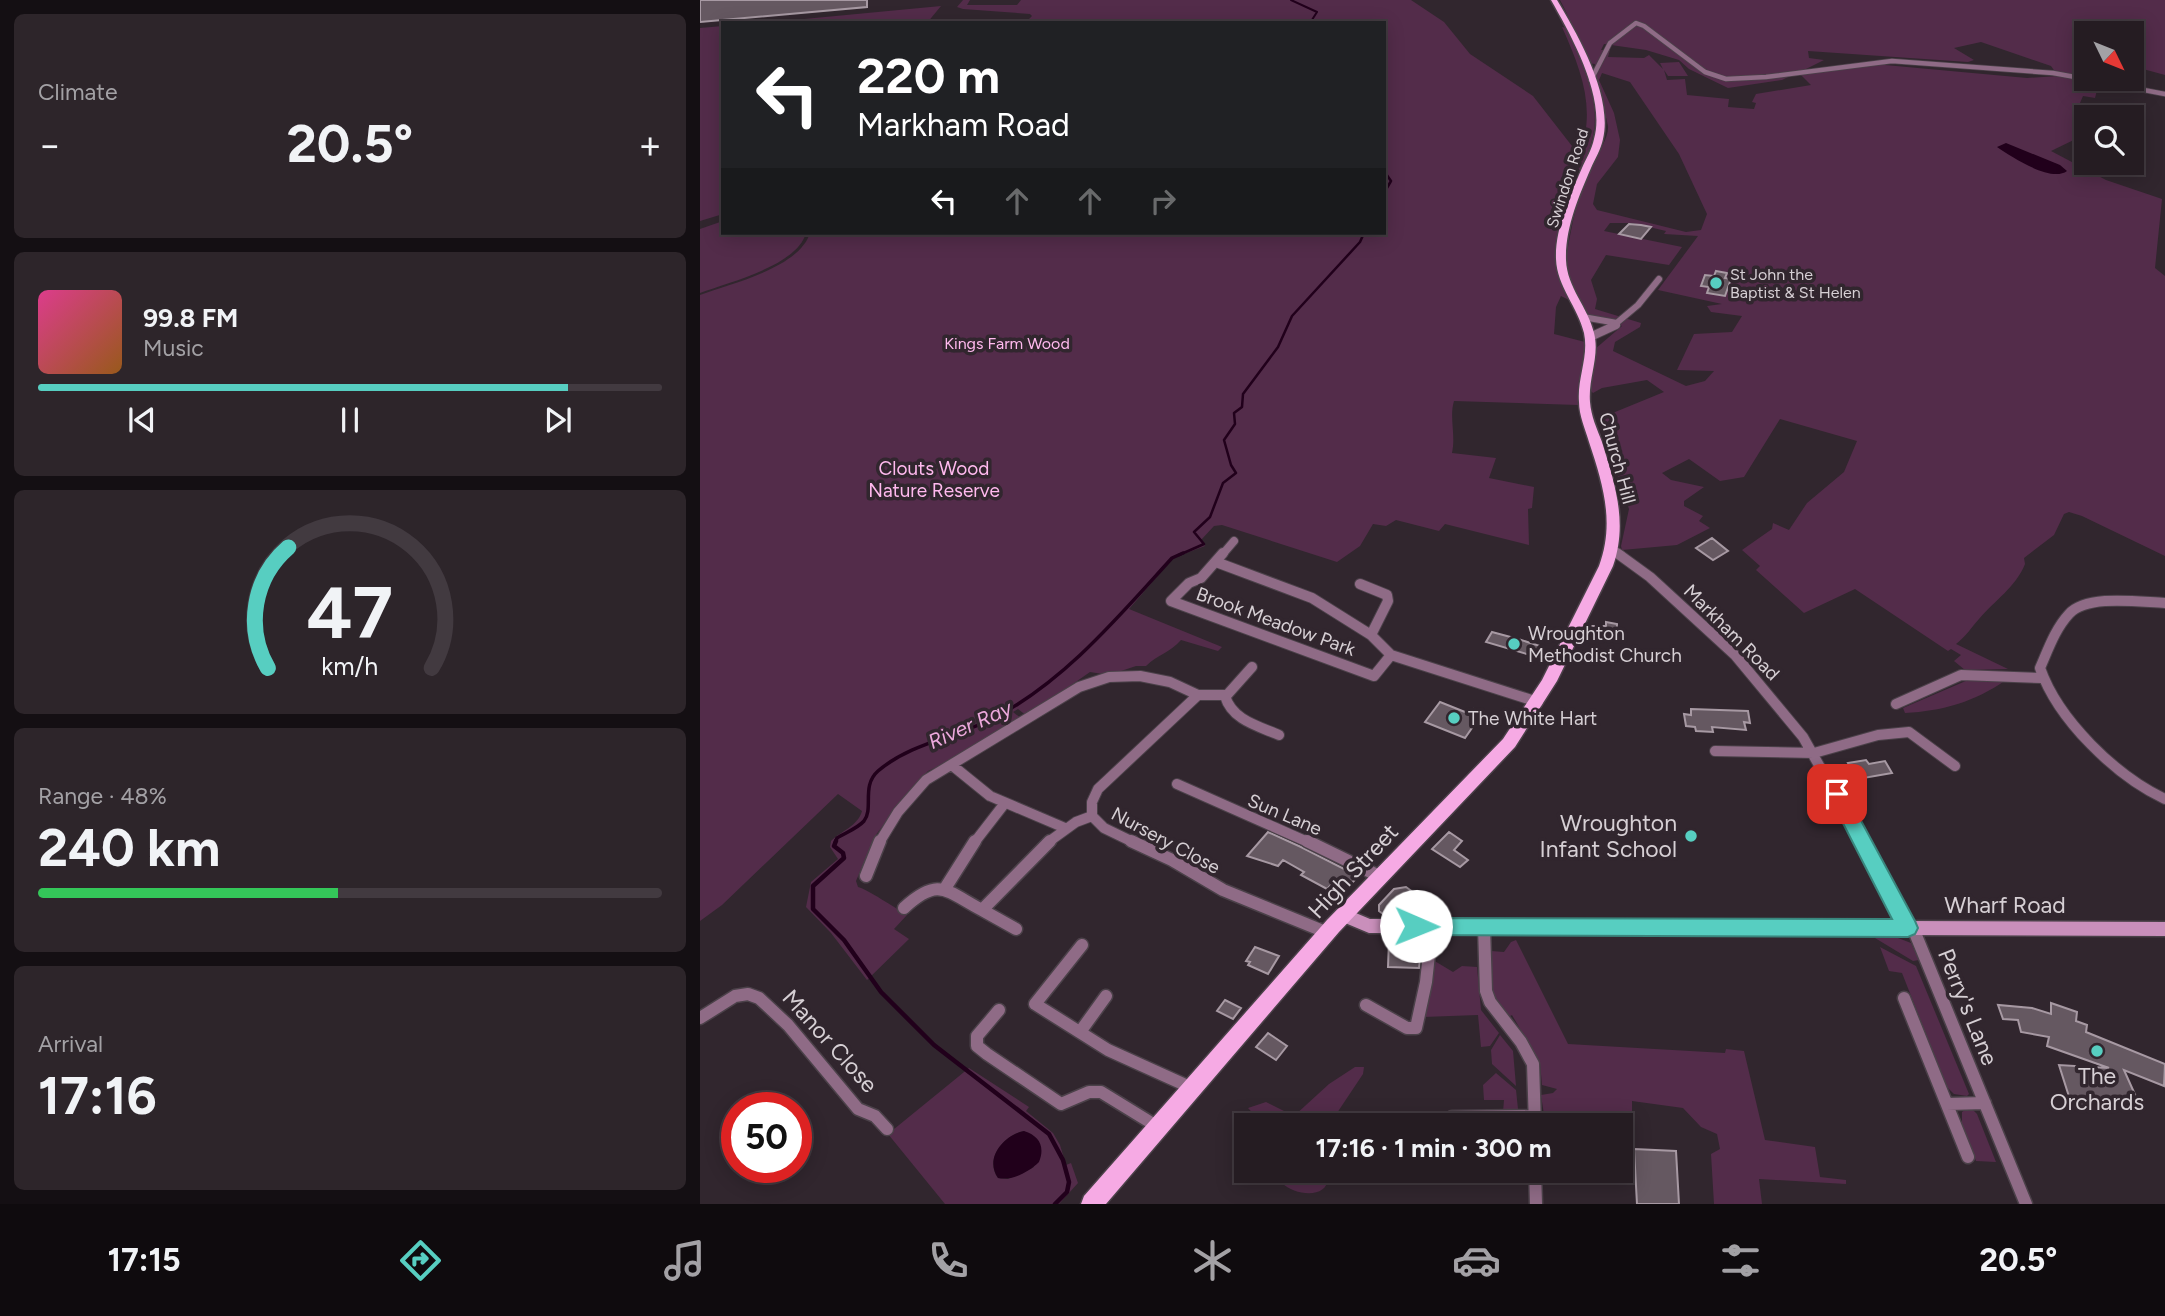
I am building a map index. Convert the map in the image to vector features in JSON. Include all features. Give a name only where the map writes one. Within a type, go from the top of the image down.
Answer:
[{"type":"main road","name":"Swindon Road","points":[[1554,0],[1591,80],[1600,127],[1599,138],[1573,203],[1562,262],[1568,288],[1587,327]]},
{"type":"main road","name":"Church Hill","points":[[1587,327],[1585,408],[1612,500],[1614,514],[1611,549]]},
{"type":"main road","name":"High Street","points":[[1092,1204],[1379,876],[1509,743],[1538,702],[1583,615],[1611,549]]},
{"type":"main road","name":"Wharf Road","points":[[1344,915],[1366,926],[2165,929]]},
{"type":"street","points":[[1591,80],[1610,43],[1636,23],[1644,26],[1705,72],[1726,79],[1766,77],[1862,63],[1901,61],[2074,77]]},
{"type":"street","points":[[1585,64],[1599,65]]},
{"type":"street","points":[[2144,90],[2165,94]]},
{"type":"street","points":[[1587,327],[1600,335],[1617,323],[1659,279]]},
{"type":"street","points":[[1587,327],[1617,323]]},
{"type":"street","name":"Brook Meadow Park","points":[[1216,562],[1312,598],[1371,635],[1391,655],[1374,676],[1171,601],[1189,583],[1201,578],[1234,541]]},
{"type":"street","name":"Markham Road","points":[[1611,549],[1688,610],[1735,655],[1814,753],[1910,928]]},
{"type":"street","name":"Brook Meadow Park","points":[[1360,584],[1387,596],[1388,601],[1371,635]]},
{"type":"street","points":[[2165,603],[2104,601],[2089,603],[2073,610],[2046,651],[2040,668],[2042,678],[2056,700],[2095,746],[2127,777],[2165,799]]},
{"type":"street","points":[[1391,655],[1538,702]]},
{"type":"street","points":[[866,876],[878,843],[911,796],[934,775],[953,766],[1079,687],[1096,680],[1131,675],[1149,676],[1173,682],[1198,695],[1225,696],[1252,667]]},
{"type":"street","points":[[1896,704],[1961,675],[2042,678]]},
{"type":"street","name":"Nursery Close","points":[[1198,695],[1098,789],[1092,802],[1091,816],[1104,828],[1172,860],[1223,890],[1328,933]]},
{"type":"street","points":[[1225,696],[1227,706],[1237,716],[1279,735]]},
{"type":"street","points":[[1714,751],[1814,753],[1878,735],[1909,732],[1955,766]]},
{"type":"street","points":[[953,766],[977,788],[1065,828]]},
{"type":"street","name":"Sun Lane","points":[[1177,784],[1241,814],[1276,826],[1379,876]]},
{"type":"street","points":[[944,890],[972,845],[1005,803]]},
{"type":"street","points":[[982,910],[1065,828],[1091,816]]},
{"type":"street","points":[[904,908],[927,889],[944,890],[1016,929]]},
{"type":"street","points":[[1366,1005],[1407,1028],[1416,1028],[1426,982],[1432,927]]},
{"type":"street","points":[[1484,927],[1486,991],[1495,1011],[1521,1042],[1531,1059],[1534,1070],[1535,1113]]},
{"type":"street","name":"Perry's Lane","points":[[1910,928],[2026,1204]]},
{"type":"street","points":[[1082,945],[1035,1004],[1108,1049],[1192,1088]]},
{"type":"street","name":"Manor Close","points":[[700,1018],[737,995],[760,997],[778,1013],[858,1109],[874,1116],[887,1129]]},
{"type":"street","points":[[1080,1032],[1106,996]]},
{"type":"street","points":[[1904,998],[1968,1157]]},
{"type":"street","points":[[999,1010],[977,1036],[977,1046],[987,1054],[1061,1104],[1089,1092],[1101,1092],[1158,1127]]},
{"type":"street","points":[[1947,1104],[1984,1103]]},
{"type":"street","points":[[1535,1183],[1536,1204]]},
{"type":"green space","points":[[963,0],[970,0],[967,5],[1017,5],[1021,0],[1411,0],[1444,22],[1470,54],[1533,96],[1579,155],[1587,122],[1587,106],[1580,74],[1562,27],[1566,28],[1588,81],[1595,115],[1589,150],[1580,170],[1577,170],[1555,257],[1566,260],[1579,197],[1605,140],[1608,126],[1594,80],[1595,64],[1587,63],[1560,0],[2165,0],[2165,75],[2144,69],[2144,21],[2074,21],[2074,91],[2097,91],[2095,98],[2083,96],[2081,105],[2074,105],[2074,140],[2051,151],[2074,163],[2074,175],[2097,175],[2162,199],[2155,268],[2165,276],[2165,556],[2082,516],[2069,512],[2064,514],[2054,535],[2024,558],[2025,564],[2016,580],[1956,644],[2008,669],[1965,670],[1954,661],[1961,655],[1951,649],[1948,651],[1855,589],[1804,613],[1756,570],[1760,566],[1742,550],[1772,529],[1773,523],[1789,530],[1807,503],[1844,472],[1857,441],[1780,419],[1744,477],[1720,481],[1689,459],[1662,473],[1671,480],[1704,487],[1684,501],[1684,506],[1703,516],[1699,521],[1710,528],[1677,545],[1622,550],[1629,509],[1598,419],[1664,392],[1647,380],[1602,388],[1593,393],[1589,389],[1595,349],[1622,326],[1610,320],[1579,315],[1569,300],[1561,296],[1556,307],[1554,334],[1585,342],[1578,405],[1454,401],[1453,407],[1452,453],[1496,458],[1489,478],[1534,487],[1532,508],[1528,509],[1529,545],[1445,524],[1439,531],[1396,520],[1386,526],[1373,524],[1360,546],[1337,562],[1222,525],[1214,526],[1201,540],[1205,546],[1173,558],[1129,609],[1222,647],[1218,651],[1181,640],[1146,666],[1136,666],[1109,675],[1090,672],[1027,716],[1018,709],[1013,712],[1022,719],[980,741],[955,759],[928,771],[875,836],[856,881],[858,887],[907,915],[894,929],[909,939],[867,980],[831,933],[806,907],[811,882],[838,859],[830,847],[831,841],[853,824],[862,811],[838,794],[722,905],[700,921],[700,295],[779,265],[793,256],[809,235],[1386,235],[1386,21],[1027,21],[1032,16],[957,7]],"holes":[[[1981,42],[2051,66],[2058,76],[2027,78],[1874,64],[1802,71],[1824,60],[1809,58],[1808,51],[1968,62],[1974,60],[1954,48]],[[1604,44],[1646,50],[1679,60],[1689,69],[1728,88],[1782,80],[1798,72],[1811,85],[1756,94],[1752,102],[1756,103],[1754,109],[1728,107],[1729,99],[1687,95],[1685,79],[1667,80],[1664,70],[1668,76],[1688,76],[1679,62],[1660,63],[1663,69],[1649,55],[1644,58],[1608,57],[1610,50],[1601,50]],[[1602,73],[1630,82],[1679,154],[1707,214],[1701,230],[1686,232],[1597,210],[1593,204],[1597,184],[1618,157],[1620,140],[1614,113],[1599,80]],[[1610,223],[1632,223],[1666,231],[1664,234],[1698,236],[1658,290],[1722,304],[1707,306],[1711,312],[1742,316],[1732,332],[1694,334],[1677,370],[1714,371],[1705,381],[1686,386],[1613,351],[1615,342],[1640,327],[1641,323],[1595,309],[1597,299],[1591,280],[1606,255],[1669,265],[1682,247],[1604,231]]]},
{"type":"green space","points":[[941,6],[929,21],[782,21]]},
{"type":"green space","points":[[721,26],[721,215],[700,221],[700,28]]},
{"type":"green space","points":[[721,222],[721,235],[805,235],[790,255],[776,264],[700,293],[700,229]]},
{"type":"green space","points":[[1968,680],[2006,680],[1958,704],[1905,713],[1903,708]]},
{"type":"green space","points":[[1875,938],[1898,938],[1911,943],[1919,960],[1913,961]]},
{"type":"green space","points":[[1516,940],[1568,1044],[1725,1053],[1726,1049],[1744,1051],[1765,1140],[1815,1147],[1820,1177],[1846,1180],[1846,1184],[1759,1179],[1762,1204],[1714,1204],[1711,1154],[1720,1149],[1717,1134],[1701,1127],[1683,1108],[1632,1101],[1632,1113],[1544,1113],[1541,1095],[1553,1093],[1557,1089],[1542,1085],[1540,1063],[1512,1015],[1507,1018],[1492,995],[1491,951],[1504,952],[1511,942]]},
{"type":"green space","points":[[1880,947],[1916,966],[1969,1094],[1967,1096],[1954,1094],[1947,1087],[1902,973],[1889,971]]},
{"type":"green space","points":[[1433,960],[1453,972],[1462,966],[1477,967],[1481,1010],[1499,1033],[1490,1046],[1481,1047],[1478,1015],[1423,1017]]},
{"type":"green space","points":[[1500,1035],[1513,1051],[1516,1086],[1492,1064],[1491,1050]]},
{"type":"green space","points":[[1355,1067],[1364,1067],[1363,1074],[1337,1113],[1297,1113],[1329,1084]]},
{"type":"green space","points":[[969,1068],[1029,1107],[1026,1111],[1053,1133],[1066,1165],[1071,1163],[1078,1183],[1059,1204],[945,1204],[888,1134]],"holes":[[[1024,1131],[1034,1167],[1008,1179],[998,1178],[993,1163],[1003,1143]]]},
{"type":"green space","points":[[1496,1073],[1516,1090],[1518,1109],[1503,1112],[1504,1100],[1484,1100],[1483,1085]]},
{"type":"green space","points":[[1266,1102],[1288,1113],[1253,1113],[1248,1108]]},
{"type":"green space","points":[[1973,1110],[1977,1114],[1996,1162],[1976,1161],[1962,1128],[1962,1112]]},
{"type":"green space","points":[[1282,1183],[1327,1183],[1320,1191],[1312,1193],[1288,1188]]},
{"type":"shaded area","points":[[2006,143],[2060,165],[2067,171],[2051,174],[2032,167],[1997,147]]},
{"type":"shaded area","points":[[1024,1131],[1040,1143],[1039,1162],[1020,1175],[998,1178],[993,1163],[998,1148],[1010,1137]]},
{"type":"building","points":[[700,0],[867,0],[867,7],[700,22]]},
{"type":"building","points":[[1629,224],[1651,227],[1641,239],[1619,234]]},
{"type":"building","name":"St John the Baptist & St Helen","points":[[1716,271],[1727,273],[1725,278],[1731,279],[1725,296],[1707,293],[1709,287],[1701,286],[1705,275],[1714,276]]},
{"type":"building","points":[[1712,538],[1728,551],[1713,560],[1696,548]]},
{"type":"building","points":[[1606,622],[1617,624],[1616,639],[1588,640],[1590,626],[1606,626]]},
{"type":"building","name":"Wroughton Methodist Church","points":[[1492,632],[1543,647],[1537,657],[1486,642]]},
{"type":"building","name":"The White Hart","points":[[1440,702],[1470,714],[1474,709],[1483,712],[1465,738],[1425,722]]},
{"type":"building","points":[[1691,709],[1748,711],[1750,723],[1744,722],[1746,730],[1712,727],[1713,732],[1696,731],[1695,727],[1686,726],[1684,714],[1691,715]]},
{"type":"building","points":[[1866,760],[1869,764],[1885,761],[1892,773],[1858,779],[1848,763]]},
{"type":"building","points":[[1268,832],[1358,876],[1347,889],[1334,882],[1327,889],[1301,875],[1304,872],[1283,860],[1278,866],[1247,856]]},
{"type":"building","points":[[1449,832],[1462,841],[1454,850],[1468,860],[1460,867],[1432,849]]},
{"type":"building","points":[[1406,887],[1418,896],[1403,913],[1383,914],[1379,911],[1379,905],[1394,889]]},
{"type":"building","points":[[1389,940],[1422,943],[1419,968],[1388,967]]},
{"type":"building","points":[[1255,947],[1279,956],[1268,974],[1248,965],[1250,962],[1246,961]]},
{"type":"building","points":[[1225,1000],[1241,1008],[1233,1019],[1217,1011]]},
{"type":"building","name":"The Orchards","points":[[2051,1003],[2077,1012],[2076,1021],[2087,1025],[2086,1032],[2165,1064],[2164,1086],[2124,1070],[2137,1099],[2108,1098],[2112,1107],[2072,1106],[2059,1065],[2109,1068],[2047,1046],[2049,1037],[2021,1032],[2018,1020],[2003,1019],[1998,1005],[2032,1008],[2051,1014]]},
{"type":"building","points":[[1268,1033],[1287,1046],[1276,1060],[1256,1047]]},
{"type":"building","points":[[1634,1149],[1676,1151],[1679,1204],[1637,1204]]},
{"type":"waterway","name":"River Ray","points":[[1291,0],[1317,12],[1311,21]]},
{"type":"waterway","name":"River Ray","points":[[1386,174],[1391,181],[1386,190]]},
{"type":"waterway","name":"River Ray","points":[[1179,555],[1204,544],[1194,532],[1210,517],[1223,483],[1236,473],[1224,440],[1235,424],[1234,413],[1242,407],[1243,394],[1278,347],[1292,316],[1360,242],[1363,235]]},
{"type":"waterway","name":"River Ray","points":[[835,843],[837,838],[855,828],[867,816],[870,783],[878,771],[919,747],[994,718],[1044,686],[1090,646],[1172,558],[1183,553]]},
{"type":"waterway","name":"River Ray","points":[[836,841],[834,846],[843,853],[844,858],[813,886],[813,909],[844,940],[881,992],[934,1045],[1049,1134],[1063,1160],[1069,1182],[1067,1192],[1055,1204]]},
{"type":"place","name":"St John the Baptist & St Helen","points":[[1716,283]]},
{"type":"place","name":"Wroughton Methodist Church","points":[[1514,644]]},
{"type":"place","name":"The White Hart","points":[[1454,718]]},
{"type":"place","name":"Wroughton Infant School","points":[[1691,836]]},
{"type":"place","name":"The Orchards","points":[[2097,1051]]},
{"type":"route","points":[[1416,926],[1908,928],[1837,794]]},
{"type":"park label","name":"Kings Farm Wood","points":[[1007,343]]},
{"type":"park label","name":"Clouts Wood Nature Reserve","points":[[934,479]]}]
